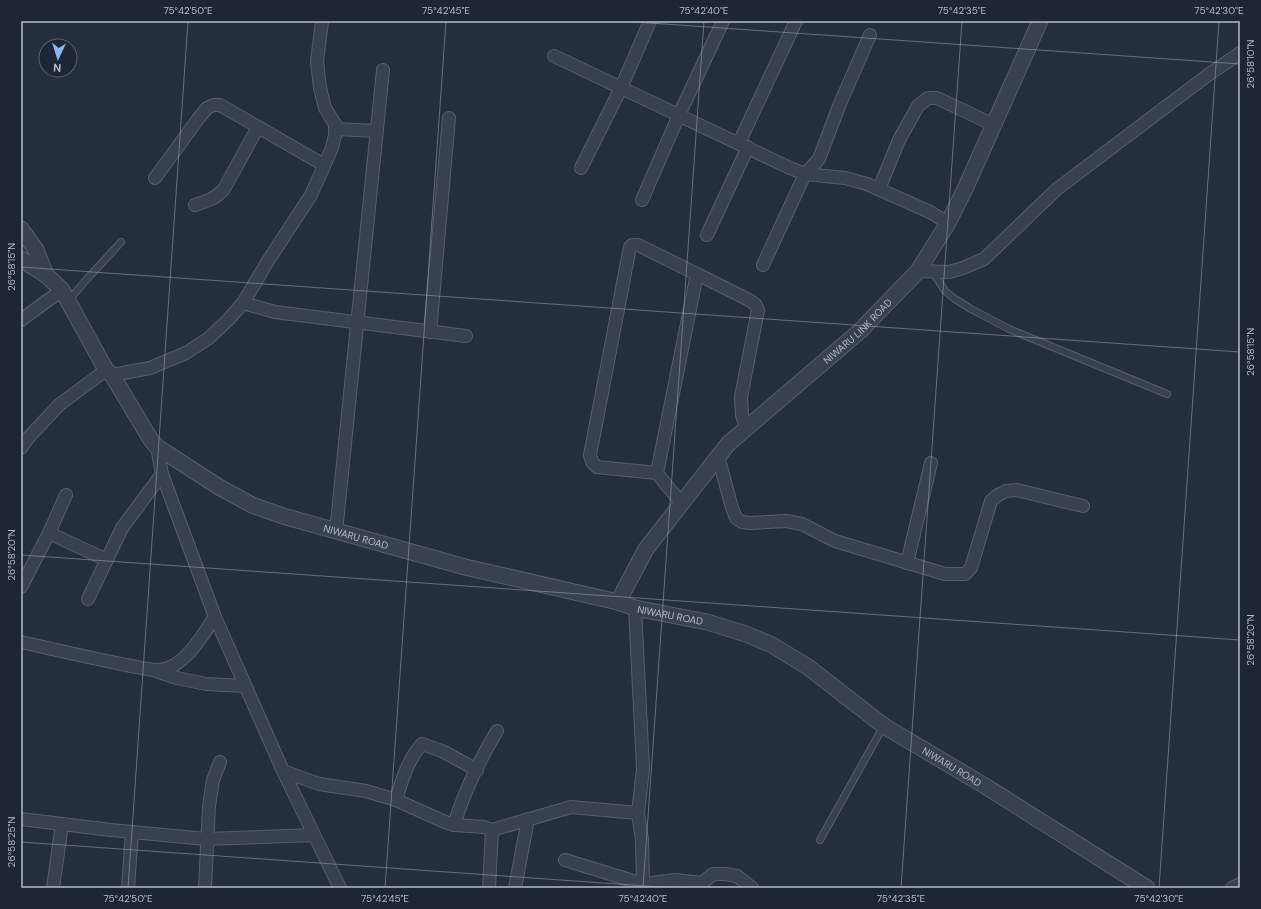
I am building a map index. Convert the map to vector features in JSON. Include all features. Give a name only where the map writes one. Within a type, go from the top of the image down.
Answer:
[{"type":"street","points":[[21,448],[29,437],[59,405],[109,372],[150,368],[186,353],[209,338],[243,303],[268,261],[311,195],[332,148],[335,135],[335,124],[325,108],[320,88],[317,61],[322,21]]},
{"type":"street","points":[[581,168],[621,88],[650,21]]},
{"type":"street","points":[[642,200],[723,21]]},
{"type":"street","points":[[707,235],[743,145],[796,21]]},
{"type":"street","name":"NIWARU LINK ROAD","points":[[618,602],[646,549],[728,444],[860,331],[918,271],[948,223],[965,189],[1040,21]]},
{"type":"street","points":[[764,265],[806,174],[819,159],[839,106],[870,35]]},
{"type":"street","points":[[918,271],[949,272],[984,259],[1057,189],[1208,75],[1240,53]]},
{"type":"street","points":[[554,56],[790,168],[806,174],[846,178],[867,184],[930,212],[948,223]]},
{"type":"street","points":[[336,532],[383,70]]},
{"type":"street","points":[[879,189],[899,140],[918,106],[928,98],[937,98],[994,125]]},
{"type":"street","points":[[155,178],[198,118],[207,108],[214,105],[220,105],[324,166]]},
{"type":"street","points":[[430,332],[449,118]]},
{"type":"street","points":[[196,205],[218,196],[224,189],[258,127]]},
{"type":"street","points":[[335,129],[377,131]]},
{"type":"street","points":[[21,229],[36,250],[46,275]]},
{"type":"street","points":[[682,502],[657,473],[597,467],[592,462],[590,455],[630,247],[632,245],[638,245],[750,300],[755,304],[758,310],[741,397],[742,415],[746,428]]},
{"type":"street","points":[[21,258],[46,275],[66,295],[109,372],[154,444],[162,474],[215,617],[283,771],[340,888]]},
{"type":"street","points":[[657,473],[697,274]]},
{"type":"street","points":[[21,320],[66,295]]},
{"type":"street","points":[[243,303],[275,312],[314,318],[358,322],[466,336]]},
{"type":"street","name":"NIWARU ROAD","points":[[154,444],[219,487],[252,505],[283,516],[465,567],[618,602],[636,608],[707,622],[746,634],[772,645],[808,667],[884,726],[985,786],[1147,888]]},
{"type":"street","points":[[718,456],[732,508],[736,518],[742,522],[786,521],[802,524],[835,541],[945,574],[965,574],[971,568],[990,501],[1006,491],[1017,490],[1083,506]]},
{"type":"street","points":[[907,563],[931,463]]},
{"type":"street","points":[[88,599],[122,528],[162,474]]},
{"type":"street","points":[[21,587],[49,533],[66,495]]},
{"type":"street","points":[[49,533],[107,560]]},
{"type":"street","points":[[636,608],[643,769],[638,812],[642,840],[644,886]]},
{"type":"street","points":[[154,670],[168,668],[183,659],[195,646],[215,617]]},
{"type":"street","points":[[21,642],[89,658],[154,670],[177,678],[206,684],[245,686]]},
{"type":"street","points":[[454,825],[461,802],[497,731]]},
{"type":"street","points":[[396,800],[401,783],[414,753],[422,744],[442,750],[477,770]]},
{"type":"street","points":[[205,888],[206,839],[209,806],[213,780],[220,762]]},
{"type":"street","points":[[283,771],[319,784],[366,791],[396,800],[454,825],[484,827],[492,830],[571,807],[638,812]]},
{"type":"street","points":[[21,819],[206,839],[314,835]]},
{"type":"street","points":[[515,888],[528,819]]},
{"type":"street","points":[[53,888],[62,824]]},
{"type":"street","points":[[489,888],[492,830]]},
{"type":"street","points":[[128,888],[132,832]]},
{"type":"street","points":[[565,860],[644,886],[675,880],[701,886],[713,874],[725,874],[737,876],[752,888]]},
{"type":"street","points":[[1232,888],[1240,884]]},
{"type":"lane","points":[[66,295],[87,279],[121,242]]},
{"type":"lane","points":[[933,272],[945,291],[955,299],[1009,329],[1167,394]]},
{"type":"lane","points":[[820,840],[884,726]]}]
